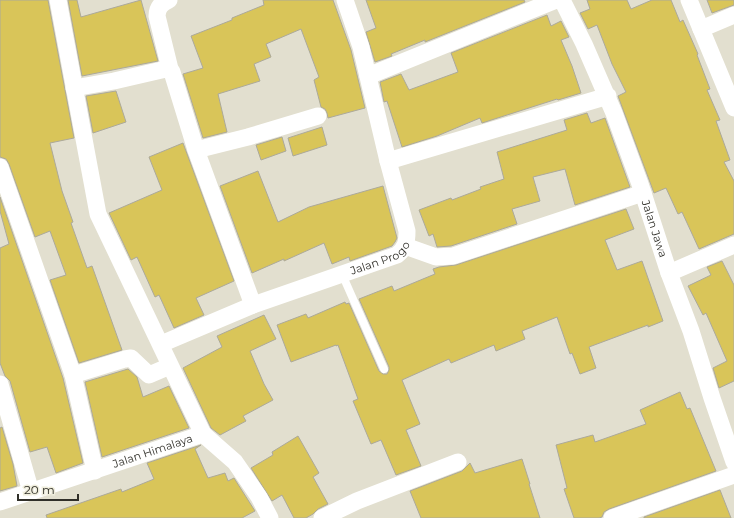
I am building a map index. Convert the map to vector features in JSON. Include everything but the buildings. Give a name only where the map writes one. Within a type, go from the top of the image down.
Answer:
[{"type":"street","points":[[58,0],[98,214],[203,434]]},
{"type":"street","points":[[169,0],[160,5],[157,10],[157,16],[170,69],[196,150],[253,305]]},
{"type":"street","name":"Jalan Progo","points":[[161,344],[253,305],[397,255],[405,246],[407,242],[407,231],[388,161],[361,47],[345,0]]},
{"type":"street","points":[[368,76],[556,0]]},
{"type":"street","name":"Jalan Jawa","points":[[562,0],[608,96],[643,193],[669,273],[691,331],[734,462]]},
{"type":"street","points":[[689,0],[734,108]]},
{"type":"street","points":[[701,29],[734,15]]},
{"type":"street","points":[[74,88],[170,69]]},
{"type":"street","points":[[388,161],[608,96]]},
{"type":"street","points":[[196,150],[248,137],[318,116]]},
{"type":"street","points":[[0,167],[74,376],[95,471]]},
{"type":"street","points":[[405,246],[436,257],[453,256],[643,193]]},
{"type":"street","points":[[669,273],[734,245]]},
{"type":"street","points":[[74,376],[125,358],[132,358],[149,375],[170,366]]},
{"type":"street","points":[[0,384],[30,492]]},
{"type":"street","name":"Jalan Himalaya","points":[[0,502],[203,434],[235,462],[259,497],[270,518]]},
{"type":"street","points":[[322,518],[357,501],[458,462]]},
{"type":"street","points":[[612,518],[734,475]]},
{"type":"lane","points":[[342,274],[384,369]]}]
